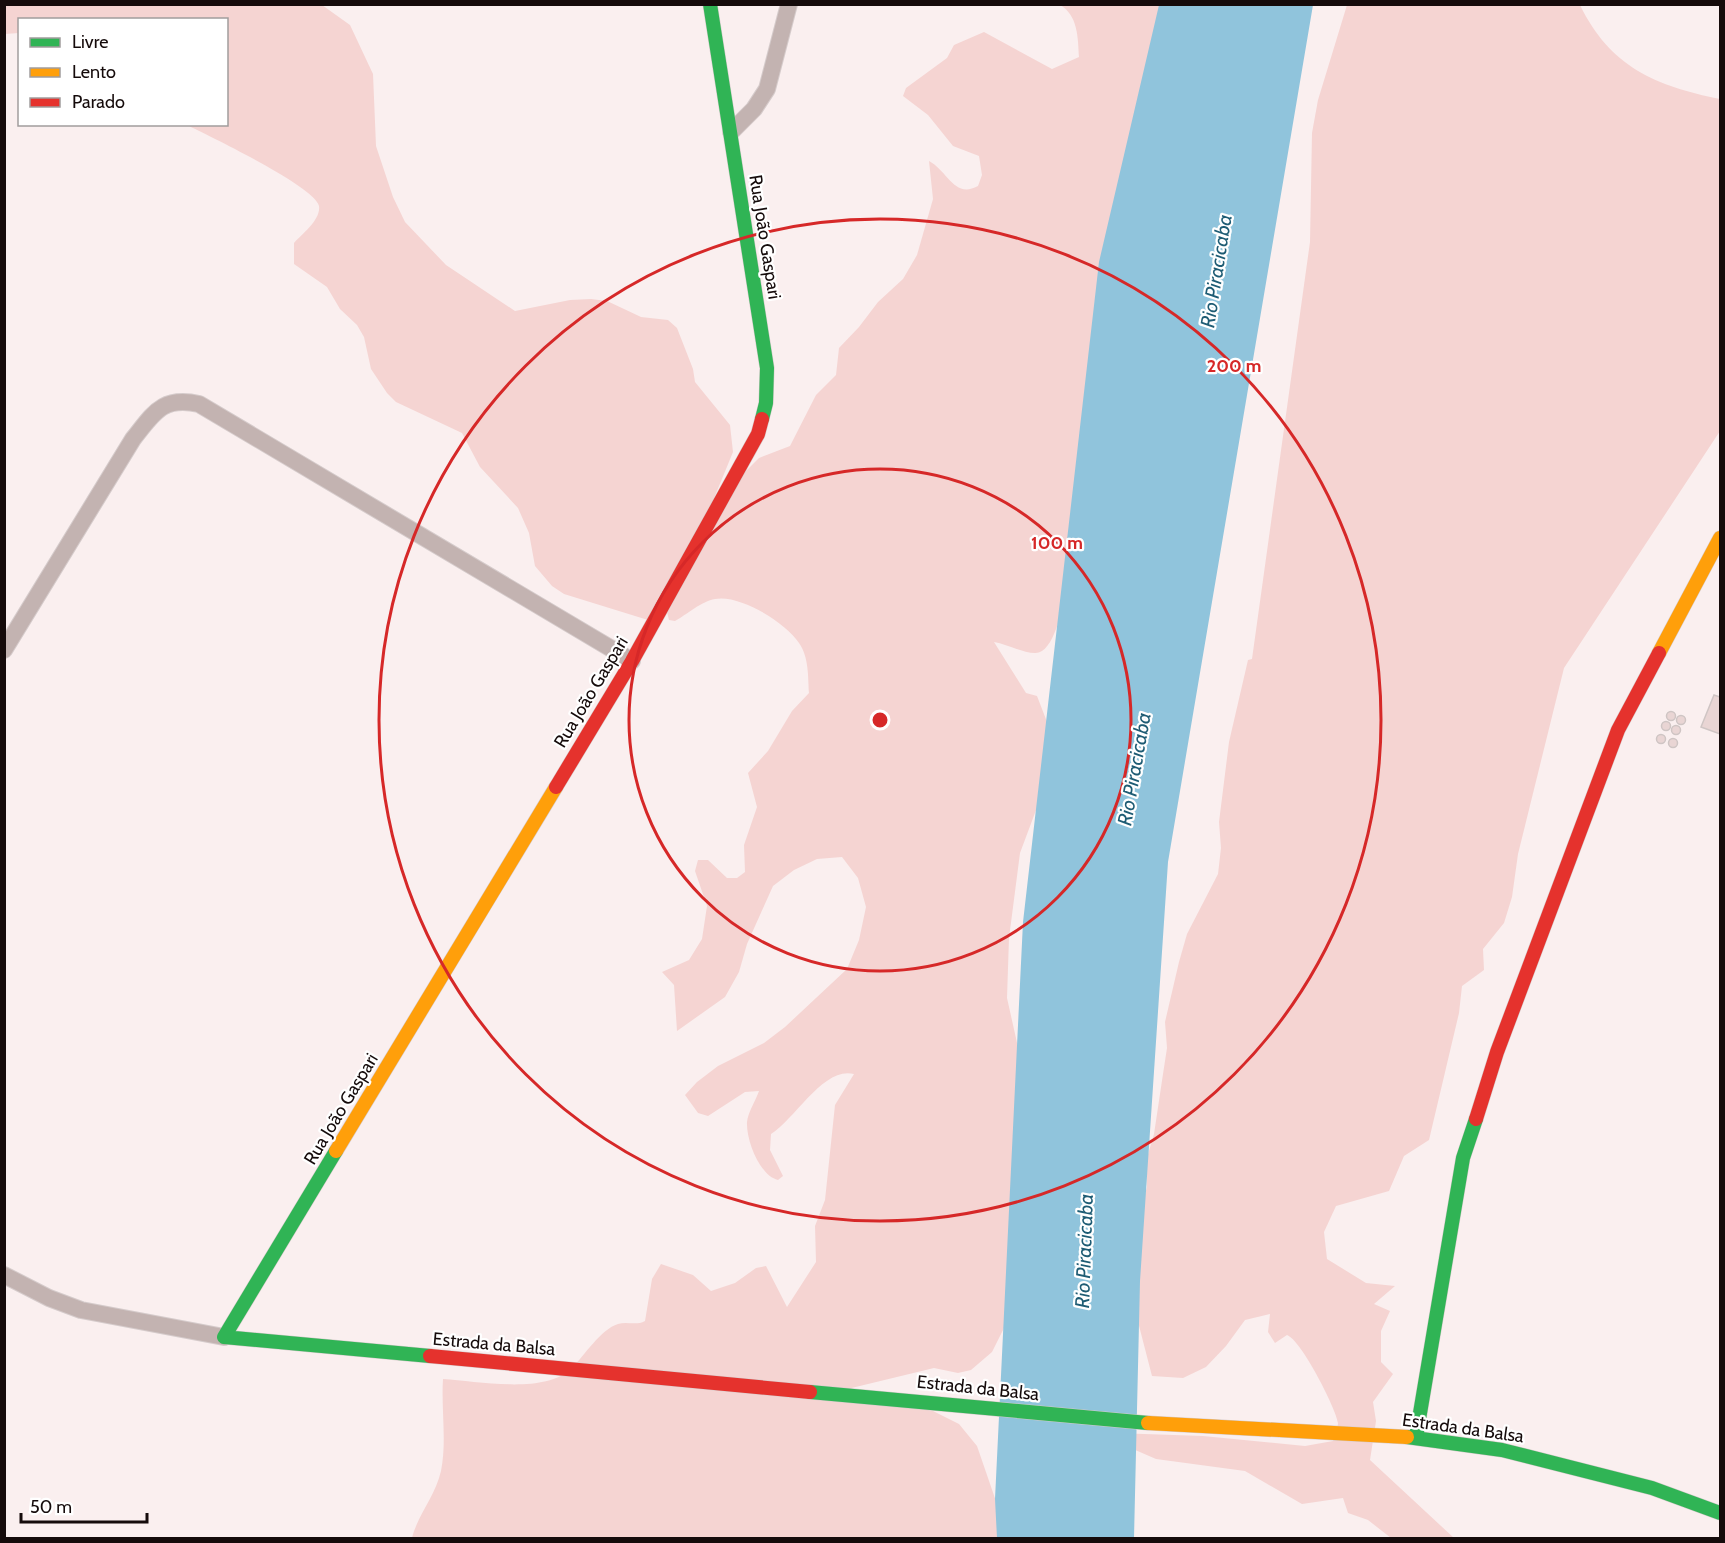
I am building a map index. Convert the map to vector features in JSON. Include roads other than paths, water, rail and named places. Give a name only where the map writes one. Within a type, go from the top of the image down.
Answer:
[{"type":"main road","name":"Rua João Gaspari","points":[[224,1337],[632,661],[758,434],[766,403],[767,368],[710,4]]},
{"type":"main road","points":[[1416,1437],[1463,1158],[1497,1052],[1618,730],[1720,538]]},
{"type":"main road","name":"Estrada da Balsa","points":[[224,1337],[1197,1428],[1416,1437],[1514,1452],[1652,1488],[1720,1514]]},
{"type":"street","points":[[731,132],[754,110],[767,89],[789,4]]},
{"type":"street","points":[[4,650],[134,439],[157,409],[170,401],[187,401],[209,410],[632,661]]},
{"type":"street","points":[[4,1275],[49,1298],[81,1310],[224,1337]]},
{"type":"water","name":"Rio Piracicaba","points":[[1159,5],[1313,5],[1168,862],[1140,1281],[1134,1538],[997,1538],[995,1499],[1023,922],[1099,262]]}]
